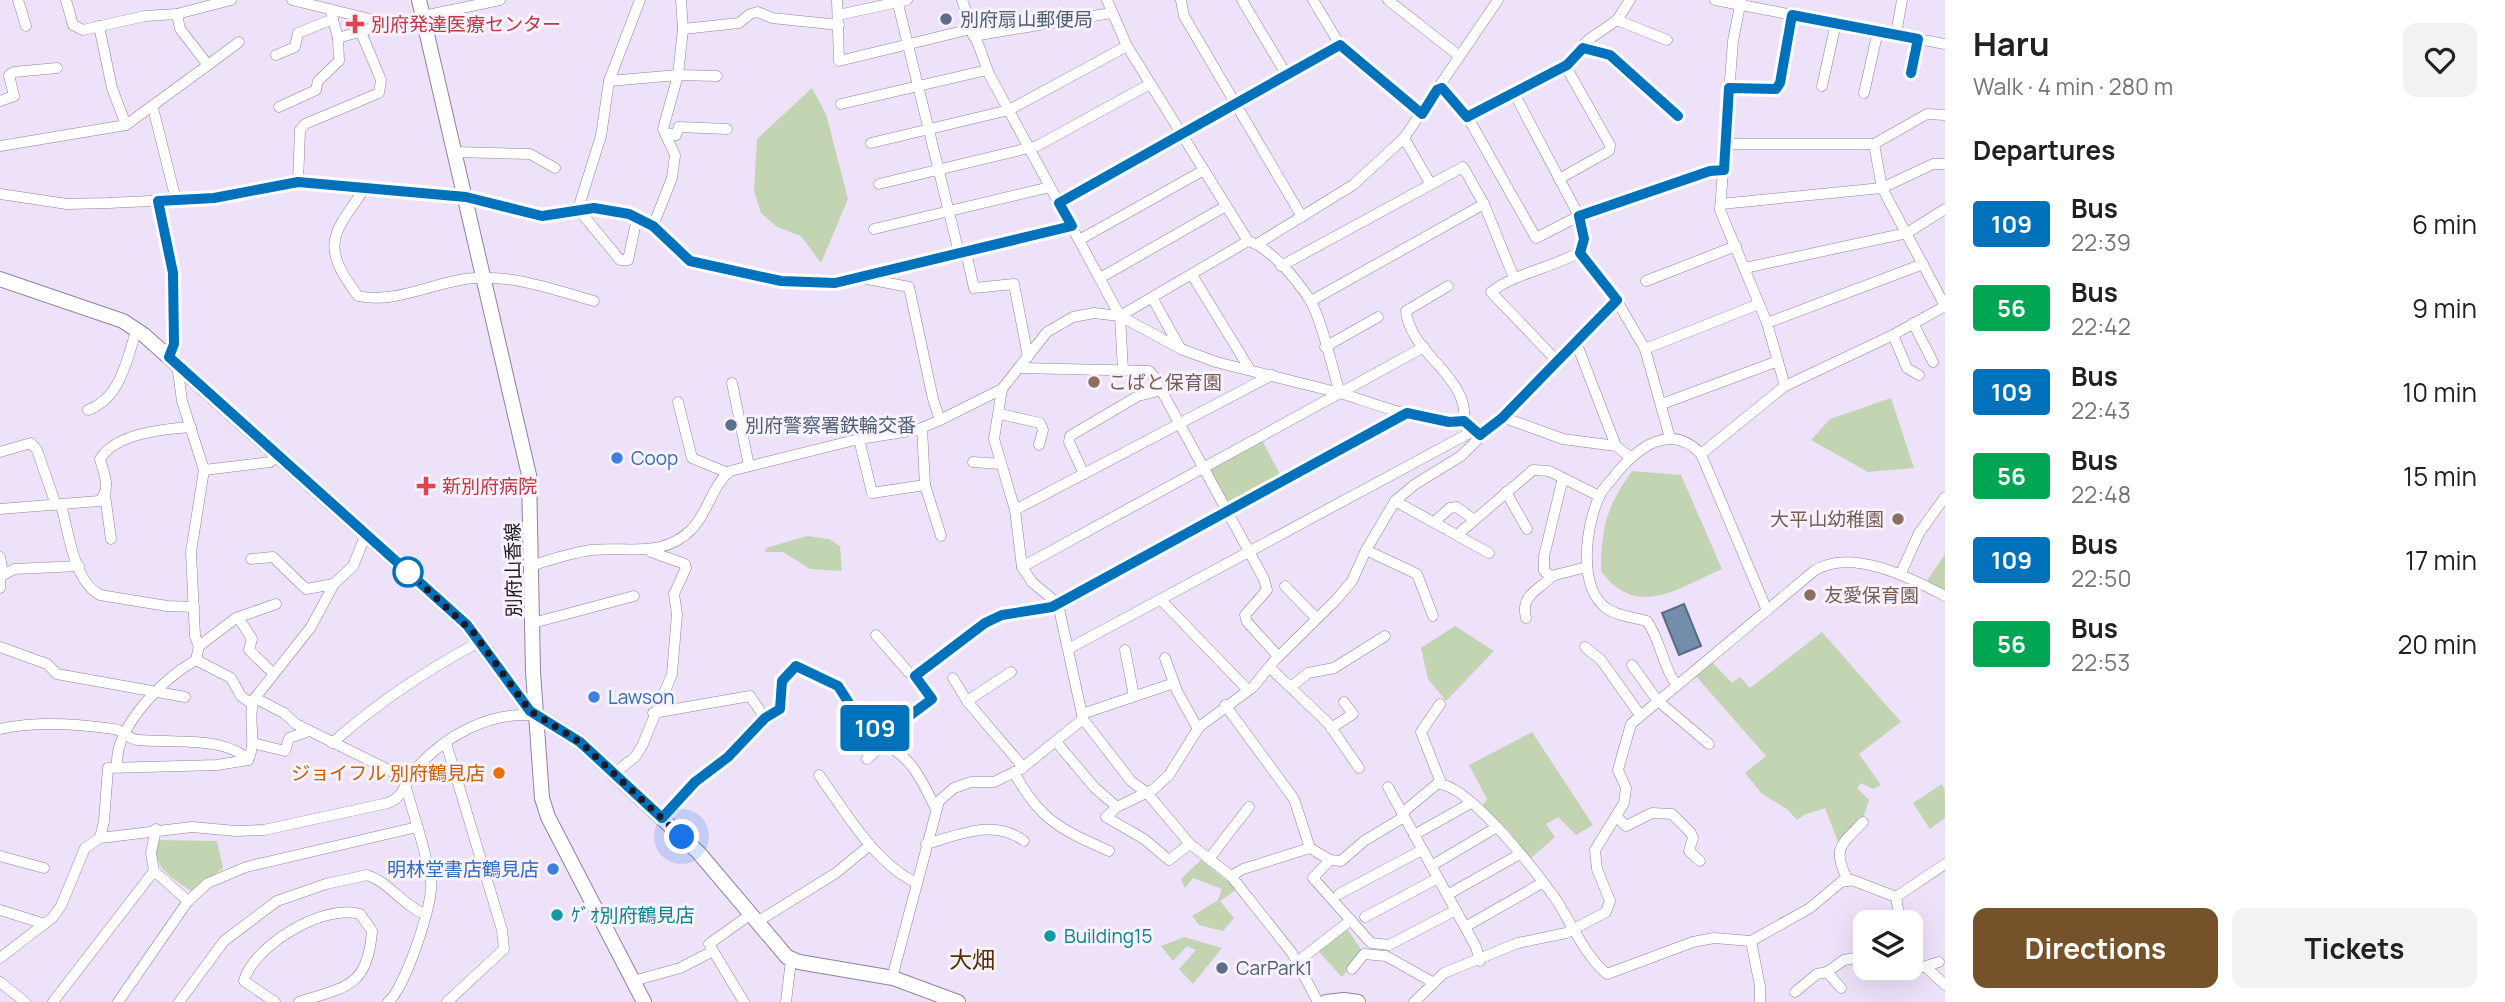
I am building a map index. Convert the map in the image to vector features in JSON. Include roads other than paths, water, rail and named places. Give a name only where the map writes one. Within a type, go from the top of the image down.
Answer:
[{"type":"street","points":[[18,0],[26,26]]},
{"type":"street","points":[[66,0],[73,25],[83,30],[232,0]]},
{"type":"street","points":[[292,0],[332,14],[386,23]]},
{"type":"street","name":"別府山香線","points":[[419,0],[529,475],[539,779],[545,809],[644,1002]]},
{"type":"street","points":[[338,37],[386,23],[424,19],[500,0]]},
{"type":"street","points":[[578,209],[601,135],[609,81],[640,0]]},
{"type":"street","points":[[653,226],[671,178],[675,155],[663,129],[678,75],[683,29],[681,0]]},
{"type":"street","points":[[837,0],[839,61],[972,32],[1111,13]]},
{"type":"street","points":[[962,0],[988,70],[1120,316],[1123,370]]},
{"type":"street","points":[[1107,0],[1126,46],[1226,206],[1253,242],[1281,266],[1311,301],[1340,393]]},
{"type":"street","points":[[1181,0],[1184,16],[1302,217]]},
{"type":"street","points":[[1242,0],[1286,74]]},
{"type":"street","points":[[1313,0],[1340,45],[1422,114]]},
{"type":"street","points":[[1388,0],[1458,55]]},
{"type":"street","points":[[1120,316],[1302,217],[1353,185],[1404,138],[1498,0]]},
{"type":"street","points":[[1467,117],[1565,65],[1588,40],[1618,20],[1630,0]]},
{"type":"street","points":[[1715,0],[1740,2],[1792,15],[1945,44]]},
{"type":"street","points":[[1896,34],[1902,0]]},
{"type":"street","points":[[683,29],[739,23],[750,14],[758,12],[772,18],[839,20],[901,1],[927,129],[948,213],[974,288],[1014,284],[1028,358]]},
{"type":"street","points":[[1740,2],[1729,88],[1720,210],[1767,323],[1784,386]]},
{"type":"street","points":[[177,13],[180,29],[208,65]]},
{"type":"street","points":[[279,107],[316,90],[318,81],[339,61],[338,37],[332,14]]},
{"type":"street","points":[[276,55],[295,47],[298,33],[332,14]]},
{"type":"street","points":[[1729,88],[1776,89],[1780,83],[1792,15]]},
{"type":"street","points":[[1618,20],[1667,40]]},
{"type":"street","points":[[1822,86],[1836,23]]},
{"type":"street","points":[[99,26],[112,88],[126,125]]},
{"type":"street","points":[[298,182],[300,130],[305,124],[379,93],[381,89],[360,30]]},
{"type":"street","points":[[1864,93],[1878,31]]},
{"type":"street","points":[[1911,73],[1918,39]]},
{"type":"street","points":[[0,146],[126,125],[153,108],[239,42]]},
{"type":"street","points":[[1059,203],[1340,45]]},
{"type":"street","points":[[871,143],[1009,110],[1126,46]]},
{"type":"street","points":[[1583,48],[1610,55],[1678,116]]},
{"type":"street","points":[[1559,179],[1602,156],[1609,151],[1610,145],[1565,65]]},
{"type":"street","points":[[0,101],[14,96],[9,75],[14,72],[57,68]]},
{"type":"street","points":[[841,104],[988,70]]},
{"type":"street","points":[[609,81],[678,75],[717,76]]},
{"type":"street","points":[[879,184],[1029,148],[1150,84]]},
{"type":"street","points":[[1437,90],[1445,89],[1467,117],[1536,237],[1579,216],[1710,171],[1724,170]]},
{"type":"street","points":[[1514,93],[1579,216],[1584,239],[1580,253],[1541,271],[1514,278],[1492,292],[1493,298],[1557,361]]},
{"type":"street","points":[[153,108],[176,200]]},
{"type":"street","points":[[1725,144],[1874,144],[1927,114],[1945,115]]},
{"type":"street","points":[[665,133],[676,135],[679,127],[727,129]]},
{"type":"street","points":[[1404,138],[1430,183]]},
{"type":"street","points":[[1702,454],[1784,386],[1893,335],[1945,306],[1882,188],[1874,144]]},
{"type":"street","points":[[455,152],[519,152],[530,154],[555,168]]},
{"type":"street","points":[[1721,204],[1882,188],[1933,164],[1945,164]]},
{"type":"street","points":[[1281,266],[1463,167],[1484,204],[1514,278]]},
{"type":"street","points":[[1079,240],[1204,170]]},
{"type":"street","points":[[0,194],[67,204],[158,201],[214,198],[298,182],[466,197],[542,216],[578,209],[612,210],[653,226],[690,261],[781,281],[835,283],[1072,226]]},
{"type":"street","points":[[366,187],[336,231],[332,247],[337,262],[358,296],[386,297],[484,278],[504,278],[594,301]]},
{"type":"street","points":[[874,229],[1049,187]]},
{"type":"street","points":[[117,765],[118,747],[124,733],[156,692],[196,660],[199,647],[195,636],[192,537],[204,470],[173,361],[173,273],[158,201]]},
{"type":"street","points":[[1311,301],[1484,204]]},
{"type":"street","points":[[1100,278],[1226,206]]},
{"type":"street","points":[[578,209],[620,260],[628,260],[631,253],[637,218]]},
{"type":"street","points":[[1745,268],[1907,233],[1945,209]]},
{"type":"street","points":[[1646,281],[1736,246]]},
{"type":"street","points":[[1580,253],[1617,300],[1645,349],[1670,438]]},
{"type":"street","points":[[1767,323],[1923,264]]},
{"type":"street","points":[[1192,275],[1249,368]]},
{"type":"street","points":[[860,278],[909,287],[933,400],[940,420]]},
{"type":"street","points":[[0,279],[114,318],[137,329],[278,454],[481,641],[518,698],[536,716],[580,742],[662,818],[712,866],[791,960],[892,978],[958,1002]]},
{"type":"street","points":[[1448,286],[1406,311],[1407,318],[1424,347],[1459,392],[1466,407],[1464,421]]},
{"type":"street","points":[[1153,299],[1181,349]]},
{"type":"street","points":[[1070,649],[1502,418],[1617,300]]},
{"type":"street","points":[[1645,349],[1759,304]]},
{"type":"street","points":[[534,565],[592,550],[648,550],[676,542],[693,528],[728,473],[859,439],[922,428],[1003,389],[1047,332],[1073,317],[1094,313],[1120,316],[1181,349],[1407,413],[1449,422],[1464,421],[1477,433]]},
{"type":"street","points":[[1325,347],[1378,317]]},
{"type":"street","points":[[1913,323],[1933,362]]},
{"type":"street","points":[[88,410],[108,399],[118,384],[137,329]]},
{"type":"street","points":[[1893,335],[1907,368],[1919,375]]},
{"type":"street","points":[[1576,342],[1616,446]]},
{"type":"street","points":[[1022,567],[1424,347]]},
{"type":"street","points":[[1662,404],[1778,361]]},
{"type":"street","points":[[1021,368],[1149,371],[1251,551],[1267,586],[1245,615],[1247,622],[1278,656]]},
{"type":"street","points":[[1015,510],[1272,375]]},
{"type":"street","points":[[732,383],[749,466]]},
{"type":"street","points":[[1003,389],[994,439],[1015,510],[1022,567],[1032,582],[1058,604],[1070,649],[1082,716],[1122,770],[1147,793],[1190,844],[1231,876],[1297,962],[1318,1002]]},
{"type":"street","points":[[1084,474],[1069,442],[1070,436],[1138,396],[1162,390]]},
{"type":"street","points":[[678,402],[692,458],[728,473]]},
{"type":"street","points":[[915,676],[985,623],[1002,615],[1058,604],[1407,413]]},
{"type":"street","points":[[1000,414],[1040,423],[1043,430],[1039,445]]},
{"type":"street","points":[[1502,418],[1563,439],[1616,446],[1630,457]]},
{"type":"street","points":[[111,539],[107,487],[100,459],[104,453],[139,434],[191,427]]},
{"type":"street","points":[[922,428],[925,485],[941,536]]},
{"type":"street","points":[[1190,844],[1169,860],[1144,839],[1107,817],[1118,807],[1147,793],[1169,775],[1198,729],[1225,705],[1248,690],[1352,581],[1366,550],[1395,501],[1414,485],[1461,456],[1477,433]]},
{"type":"street","points":[[1676,684],[1666,670],[1656,634],[1647,621],[1613,613],[1603,607],[1592,586],[1587,567],[1588,534],[1599,496],[1630,457],[1654,440],[1670,438],[1696,447],[1702,454],[1766,608]]},
{"type":"street","points":[[859,439],[872,493],[925,485]]},
{"type":"street","points":[[0,452],[31,443],[37,450],[79,566],[92,590],[100,595],[166,606],[194,607]]},
{"type":"street","points":[[204,470],[270,462],[278,454]]},
{"type":"street","points":[[973,462],[1002,464]]},
{"type":"street","points":[[1457,535],[1533,470],[1549,471],[1599,496]]},
{"type":"street","points":[[1552,576],[1544,571],[1544,556],[1563,478]]},
{"type":"street","points":[[1506,492],[1527,529]]},
{"type":"street","points":[[0,509],[99,501],[106,495]]},
{"type":"street","points":[[1901,573],[1919,533],[1945,497]]},
{"type":"street","points":[[1395,501],[1489,553]]},
{"type":"street","points":[[1434,522],[1450,508],[1457,507],[1474,520]]},
{"type":"street","points":[[248,760],[253,743],[254,701],[311,627],[334,584],[353,566],[366,534]]},
{"type":"street","points":[[616,772],[635,757],[672,674],[677,614],[674,594],[676,584],[686,568],[685,564],[648,550]]},
{"type":"street","points":[[1366,550],[1417,574],[1433,616]]},
{"type":"street","points":[[0,557],[3,573],[0,588]]},
{"type":"street","points":[[251,559],[273,557],[306,589],[334,584]]},
{"type":"street","points":[[1414,1002],[1444,973],[1480,961],[1518,943],[1575,930],[1601,916],[1608,907],[1608,893],[1597,869],[1594,850],[1624,803],[1626,788],[1618,770],[1631,724],[1766,608],[1814,571],[1836,561],[1901,573],[1945,596]]},
{"type":"street","points":[[3,573],[14,569],[79,566]]},
{"type":"street","points":[[1526,618],[1523,606],[1526,599],[1552,576],[1587,567]]},
{"type":"street","points":[[1286,586],[1317,618]]},
{"type":"street","points":[[533,623],[634,596]]},
{"type":"street","points":[[1161,600],[1248,690]]},
{"type":"street","points":[[199,647],[238,617],[276,604]]},
{"type":"street","points":[[238,617],[252,639],[249,650],[273,673]]},
{"type":"street","points":[[876,635],[915,676],[932,699],[884,735]]},
{"type":"street","points":[[1292,685],[1308,673],[1334,668],[1385,636]]},
{"type":"street","points":[[332,743],[376,704],[415,677],[481,641]]},
{"type":"street","points":[[0,647],[47,664],[57,674],[185,697]]},
{"type":"street","points":[[1585,647],[1601,660],[1640,715]]},
{"type":"street","points":[[1125,650],[1134,696]]},
{"type":"street","points":[[1165,658],[1174,683],[1198,729]]},
{"type":"street","points":[[196,660],[230,677],[241,696],[407,784],[431,883],[425,914],[401,984],[396,996],[388,1002]]},
{"type":"street","points":[[1632,665],[1657,700],[1709,744]]},
{"type":"street","points":[[662,818],[690,787],[728,757],[765,718],[780,709],[782,681],[796,666],[838,686],[856,714],[884,735]]},
{"type":"street","points":[[1269,667],[1292,685],[1331,728],[1359,768]]},
{"type":"street","points":[[967,701],[1011,672]]},
{"type":"street","points":[[953,678],[967,701],[1019,769],[1023,790],[1052,823],[1108,851]]},
{"type":"street","points":[[892,978],[939,801],[954,788],[971,782],[994,782],[1019,769],[1057,743],[1082,716],[1174,683]]},
{"type":"street","points":[[653,713],[750,696],[765,718]]},
{"type":"street","points":[[1331,728],[1353,714],[1343,702]]},
{"type":"street","points":[[1440,704],[1422,732],[1441,783],[1456,789],[1497,827],[1542,883],[1607,974],[1693,942],[1714,938],[1751,941],[1810,908],[1833,887],[1848,881],[1896,897]]},
{"type":"street","points":[[1225,705],[1294,799],[1310,848],[1330,860],[1341,861],[1441,783]]},
{"type":"street","points":[[0,958],[45,923],[61,906],[85,848],[100,838],[156,829],[192,827],[236,831],[264,830],[388,803],[401,796],[418,767],[460,732],[491,719],[512,715],[536,716]]},
{"type":"street","points":[[0,729],[37,725],[117,729],[130,739],[214,745],[237,752],[248,760]]},
{"type":"street","points":[[253,743],[285,751],[289,738],[309,730]]},
{"type":"street","points":[[884,735],[884,747]]},
{"type":"street","points":[[446,743],[502,930],[504,949],[447,1002]]},
{"type":"street","points":[[1057,743],[1095,788],[1118,807]]},
{"type":"street","points":[[867,759],[884,747]]},
{"type":"street","points":[[884,747],[910,760],[936,810]]},
{"type":"street","points":[[100,838],[108,768],[117,765],[217,765],[248,760]]},
{"type":"street","points":[[819,775],[870,845],[907,879],[916,883]]},
{"type":"street","points":[[1388,787],[1465,927],[1480,961]]},
{"type":"street","points":[[1414,835],[1471,803]]},
{"type":"street","points":[[1209,859],[1249,807]]},
{"type":"street","points":[[1616,816],[1626,827],[1653,813],[1672,814],[1691,833],[1693,838],[1689,850],[1700,861]]},
{"type":"street","points":[[1848,881],[1838,855],[1840,847],[1863,822]]},
{"type":"street","points":[[118,1002],[188,901],[208,883],[225,874],[417,827]]},
{"type":"street","points":[[1431,866],[1497,827]]},
{"type":"street","points":[[156,829],[151,853],[154,871],[188,901]]},
{"type":"street","points":[[926,844],[977,829],[1013,832],[1024,841]]},
{"type":"street","points":[[744,1002],[709,944],[710,940],[836,873],[870,845]]},
{"type":"street","points":[[1231,876],[1242,869],[1310,848]]},
{"type":"street","points":[[1339,894],[1422,850]]},
{"type":"street","points":[[1447,895],[1520,854]]},
{"type":"street","points":[[0,856],[44,868]]},
{"type":"street","points":[[1330,860],[1313,878],[1371,943],[1381,946],[1455,910]]},
{"type":"street","points":[[1896,897],[1945,864]]},
{"type":"street","points":[[53,1002],[154,871]]},
{"type":"street","points":[[179,1002],[224,941],[277,901],[367,874],[380,882],[402,903],[425,914]]},
{"type":"street","points":[[1364,917],[1438,878]]},
{"type":"street","points":[[1465,927],[1542,883]]},
{"type":"street","points":[[1896,897],[1898,910]]},
{"type":"street","points":[[0,910],[45,923]]},
{"type":"street","points":[[275,1002],[244,981],[248,967],[257,956],[311,920],[351,912],[360,914],[372,931],[369,956],[363,972],[348,986],[299,1002]]},
{"type":"street","points":[[1297,962],[1351,920]]},
{"type":"street","points":[[1751,941],[1760,1002]]},
{"type":"street","points":[[633,981],[680,968],[713,951]]},
{"type":"street","points":[[1352,970],[1364,954],[1375,953],[1433,983]]},
{"type":"street","points":[[1795,992],[1817,974],[1828,972],[1844,960],[1853,958]]},
{"type":"street","points":[[786,1002],[791,960]]},
{"type":"street","points":[[1923,967],[1939,962]]},
{"type":"street","points":[[1926,967],[1945,985]]},
{"type":"street","points":[[1828,972],[1842,988]]},
{"type":"street","points":[[0,982],[25,1002]]},
{"type":"street","points":[[1326,1002],[1358,1002]]},
{"type":"water","points":[[1684,604],[1701,646],[1679,655],[1662,613]]},
{"type":"place","name":"別府扇山郵便局","points":[[946,19]]},
{"type":"place","name":"別府発達医療センター","points":[[355,24]]},
{"type":"place","name":"こばと保育園","points":[[1094,382]]},
{"type":"place","name":"別府警察署鉄輪交番","points":[[731,425]]},
{"type":"place","name":"Coop","points":[[617,458]]},
{"type":"place","name":"新別府病院","points":[[426,486]]},
{"type":"place","name":"大平山幼稚園","points":[[1898,519]]},
{"type":"place","name":"友愛保育園","points":[[1810,595]]},
{"type":"place","name":"Lawson","points":[[594,697]]},
{"type":"place","name":"ジョイフル 別府鶴見店","points":[[499,773]]},
{"type":"place","name":"明林堂書店鶴見店","points":[[553,869]]},
{"type":"place","name":"ｹﾞｵ別府鶴見店","points":[[557,915]]},
{"type":"place","name":"Building15","points":[[1050,936]]},
{"type":"place","name":"CarPark1","points":[[1222,968]]},
{"type":"district","name":"大畑","points":[[972,960]]}]
